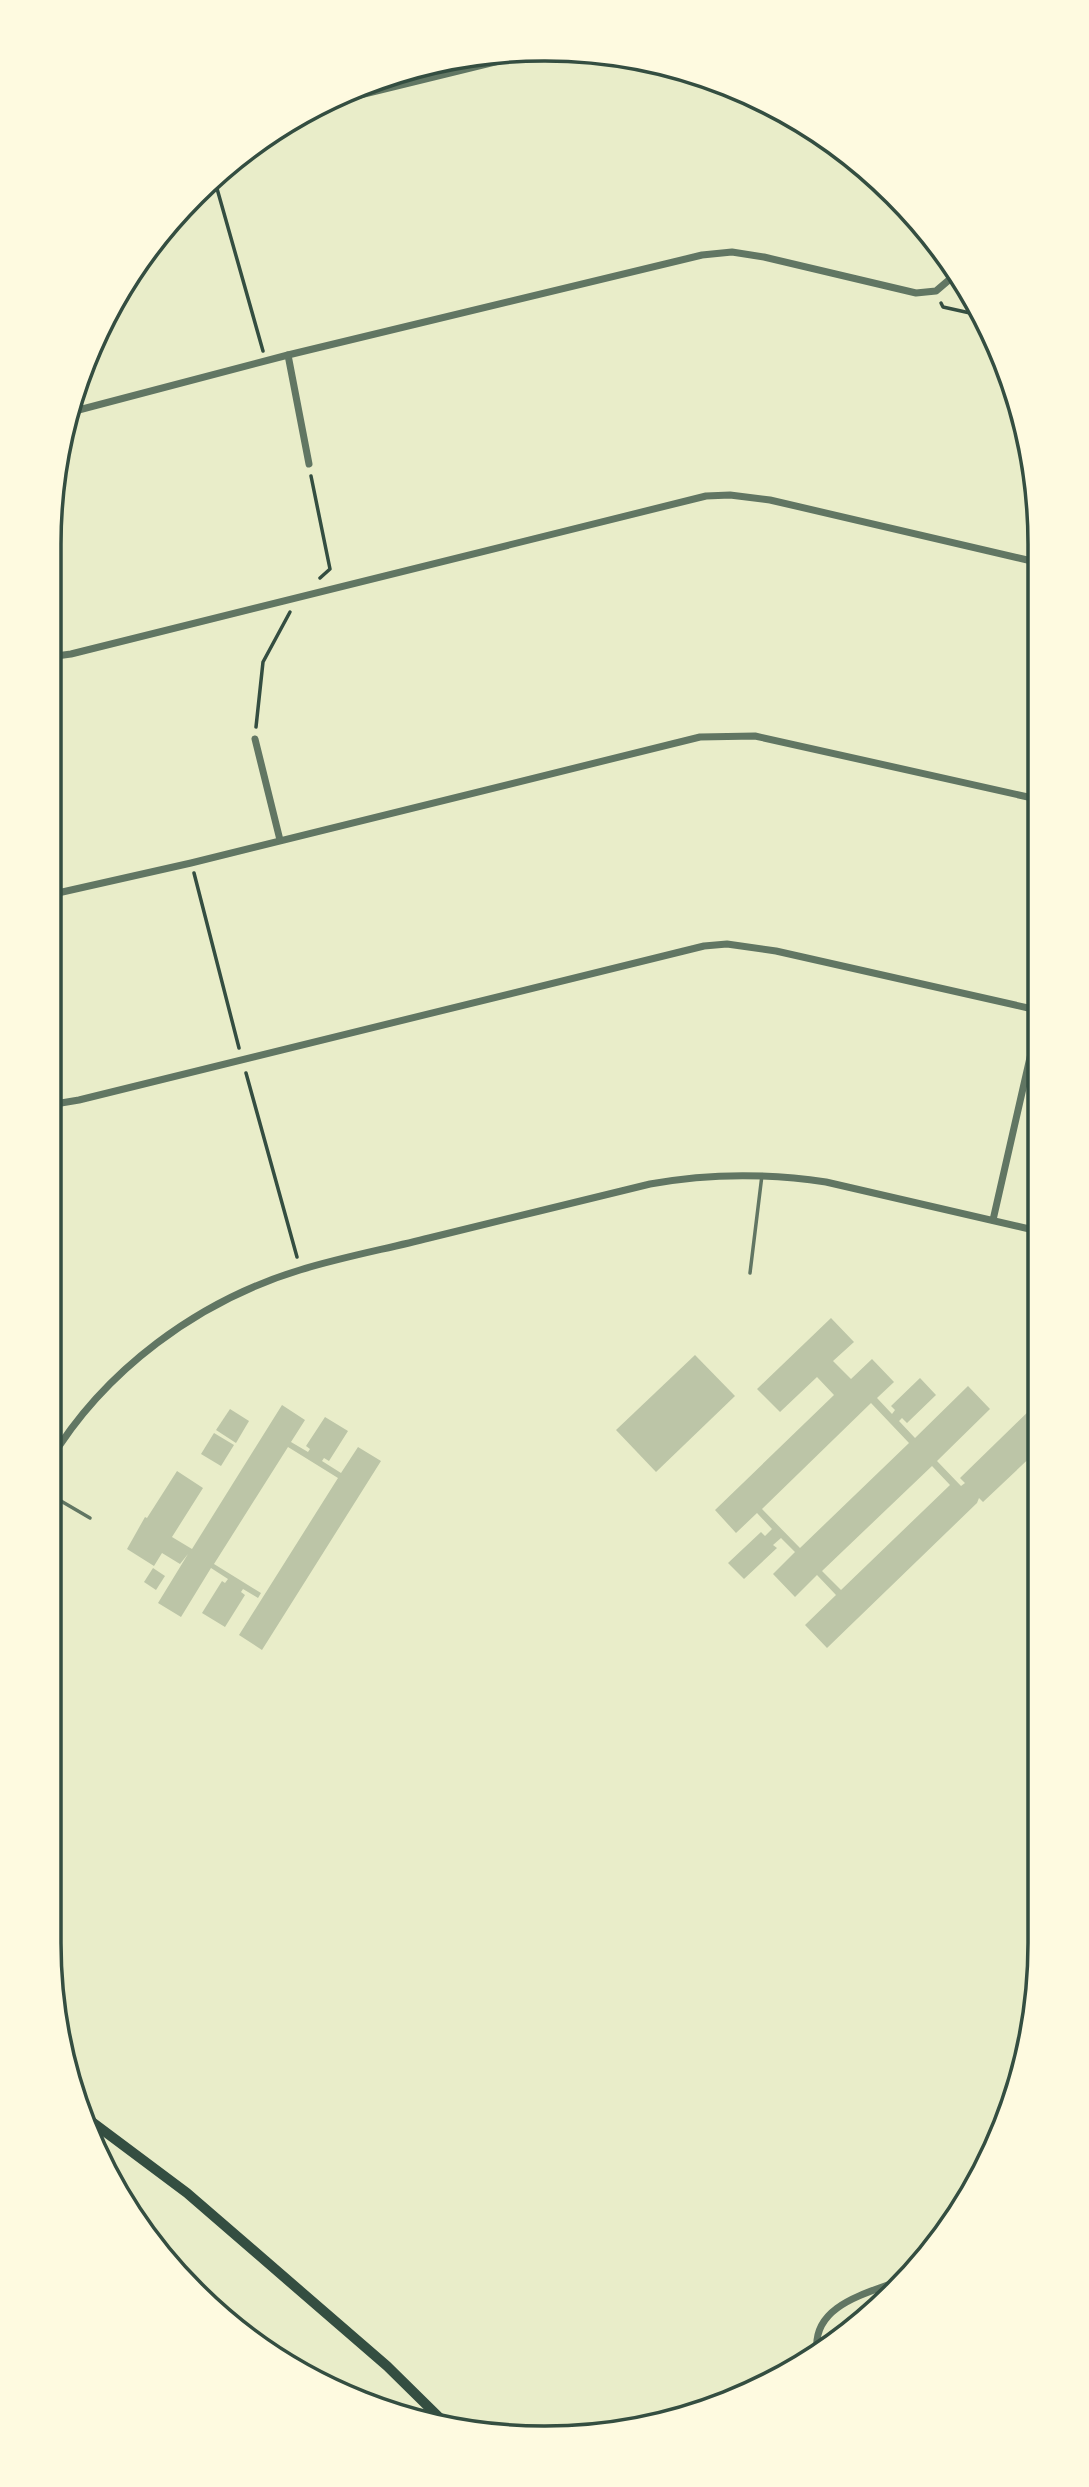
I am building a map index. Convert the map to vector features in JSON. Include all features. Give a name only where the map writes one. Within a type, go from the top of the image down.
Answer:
[{"type":"main road","points":[[98,2126],[187,2193],[387,2366],[434,2412]]},
{"type":"street","points":[[382,90],[484,65]]},
{"type":"street","points":[[81,409],[288,355],[693,257],[732,252],[764,257],[916,293],[936,291],[949,280]]},
{"type":"street","points":[[288,355],[309,464]]},
{"type":"street","points":[[61,655],[706,496],[730,495],[770,500],[1028,560]]},
{"type":"street","points":[[61,892],[191,863],[700,737],[755,736],[1028,797]]},
{"type":"street","points":[[255,739],[280,840]]},
{"type":"street","points":[[61,1103],[704,946],[727,944],[776,951],[1028,1008]]},
{"type":"street","points":[[993,1220],[1028,1066]]},
{"type":"street","points":[[61,1442],[103,1391],[142,1355],[202,1313],[259,1285],[300,1270],[650,1184],[706,1176],[762,1175],[826,1182],[1028,1228]]},
{"type":"street","points":[[818,2341],[819,2328],[832,2310],[881,2289]]},
{"type":"lane","points":[[750,1273],[762,1175]]},
{"type":"lane","points":[[61,1501],[90,1518]]},
{"type":"path","points":[[217,189],[266,359],[288,355]]},
{"type":"path","points":[[936,291],[943,307],[968,313]]},
{"type":"building","points":[[831,1318],[854,1342],[833,1361],[851,1379],[872,1359],[894,1382],[877,1398],[892,1414],[895,1410],[891,1406],[920,1378],[936,1395],[907,1423],[902,1418],[899,1421],[915,1438],[968,1386],[990,1409],[937,1461],[961,1486],[965,1483],[960,1478],[1028,1412],[1028,1459],[983,1502],[979,1498],[977,1503],[827,1648],[805,1625],[836,1595],[817,1575],[795,1597],[773,1574],[795,1552],[781,1538],[773,1545],[777,1548],[744,1579],[728,1563],[761,1532],[765,1536],[772,1529],[757,1513],[736,1533],[715,1510],[834,1395],[817,1377],[780,1412],[757,1389]],"holes":[[[871,1403],[909,1443],[800,1548],[762,1509]],[[932,1466],[950,1485],[841,1590],[822,1571]]]},
{"type":"building","points":[[695,1355],[735,1396],[656,1472],[616,1430]]},
{"type":"building","points":[[282,1405],[305,1420],[291,1442],[308,1452],[310,1449],[306,1446],[325,1417],[348,1431],[329,1461],[324,1458],[322,1461],[341,1473],[358,1447],[381,1461],[262,1650],[239,1635],[338,1478],[288,1447],[214,1564],[261,1593],[258,1598],[243,1589],[241,1592],[245,1595],[225,1627],[202,1613],[222,1581],[225,1583],[228,1579],[211,1568],[181,1617],[158,1603],[188,1554],[180,1564],[162,1553],[154,1566],[127,1549],[145,1517],[147,1518],[177,1471],[203,1488],[172,1537],[192,1549]]},
{"type":"building","points":[[230,1409],[249,1421],[236,1443],[216,1430]]},
{"type":"building","points":[[214,1433],[234,1445],[221,1466],[201,1454]]},
{"type":"building","points":[[153,1568],[165,1576],[156,1590],[144,1582]]}]
